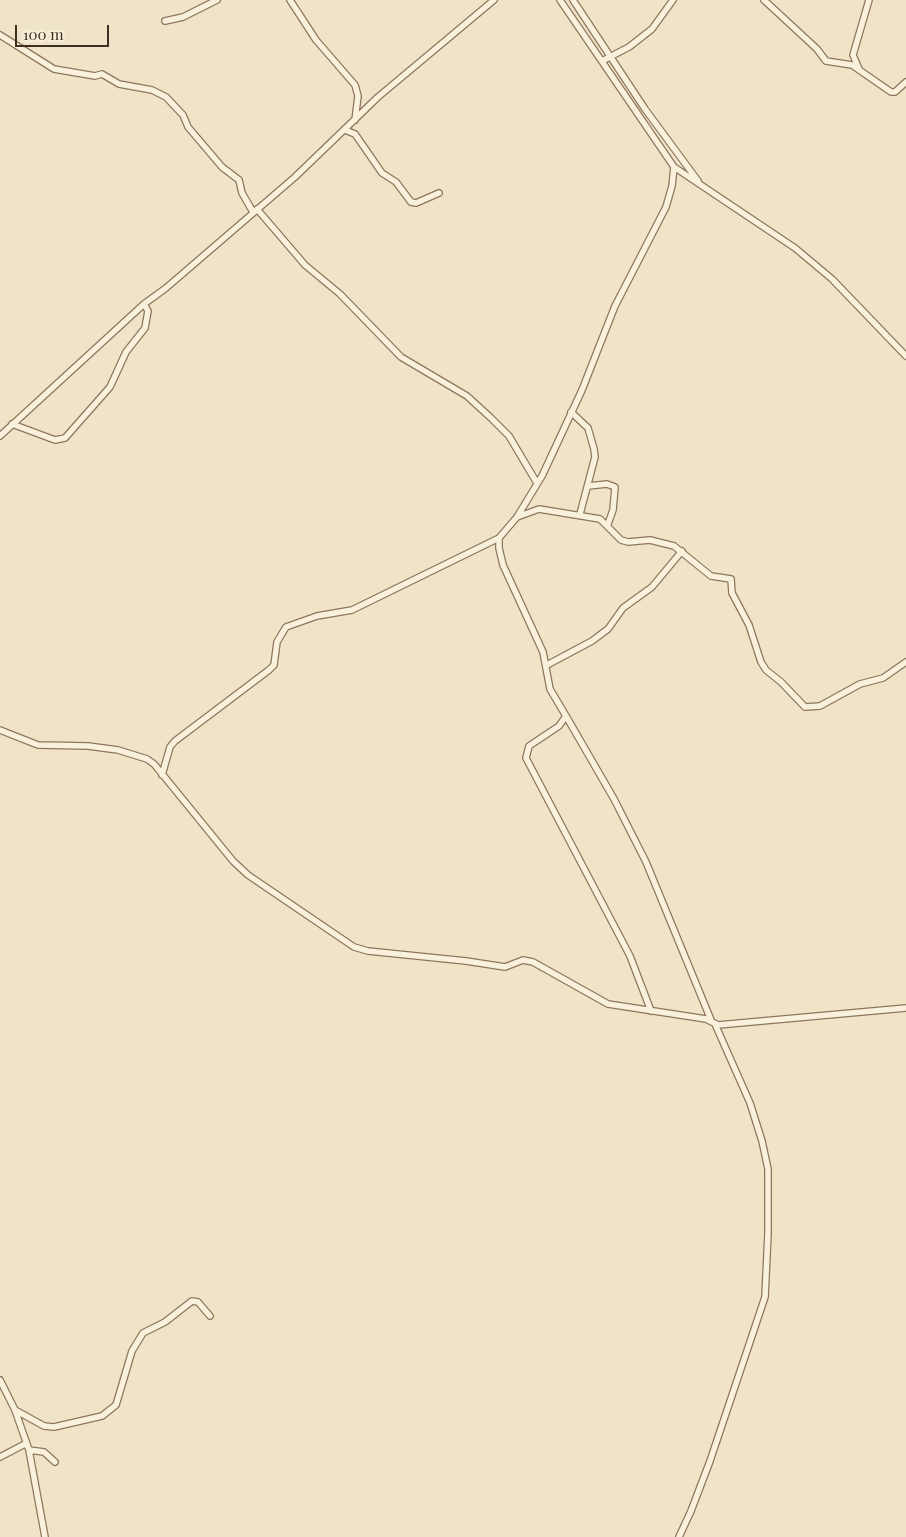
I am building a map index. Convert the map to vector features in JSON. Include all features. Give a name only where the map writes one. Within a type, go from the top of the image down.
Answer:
[{"type":"street","points":[[165,20],[183,17],[217,0]]},
{"type":"street","points":[[290,0],[316,40],[355,85],[358,96],[355,120]]},
{"type":"street","points":[[0,436],[144,304],[166,288],[345,130],[378,97],[494,0]]},
{"type":"street","points":[[560,0],[674,168],[795,248],[832,279],[906,356]]},
{"type":"street","points":[[573,0],[612,56],[645,109],[700,184]]},
{"type":"street","points":[[602,61],[629,47],[652,29],[673,0]]},
{"type":"street","points":[[764,0],[817,49],[826,61],[852,65],[891,92],[895,92],[906,82]]},
{"type":"street","points":[[859,69],[854,55],[869,0]]},
{"type":"street","points":[[0,35],[54,69],[95,76],[102,74],[119,84],[152,90],[166,97],[183,115],[188,127],[222,167],[239,180],[242,194],[255,210],[305,265],[340,294],[401,357],[467,396],[491,418],[509,436],[537,483]]},
{"type":"street","points":[[345,130],[355,134],[382,172],[396,182],[411,202],[416,203],[438,193]]},
{"type":"street","points":[[162,775],[170,747],[175,741],[269,670],[274,664],[277,642],[286,627],[317,616],[352,610],[499,538],[517,516],[537,483],[591,371],[615,306],[666,207],[672,186],[674,168]]},
{"type":"street","points":[[12,424],[55,440],[65,438],[110,387],[126,352],[145,328],[148,311],[144,304]]},
{"type":"street","points":[[571,412],[588,428],[595,457],[580,514]]},
{"type":"street","points":[[588,486],[607,484],[615,487],[608,524]]},
{"type":"street","points":[[517,516],[539,509],[600,518],[608,524],[621,540],[632,542],[650,540],[674,546],[711,576],[732,580],[732,593],[750,624],[761,662],[766,670],[781,682],[802,706],[820,706],[860,684],[883,678],[906,662]]},
{"type":"street","points":[[499,538],[503,565],[547,665],[550,688],[614,799],[646,862],[713,1022],[750,1103],[762,1141],[768,1169],[765,1297],[710,1461],[679,1537]]},
{"type":"street","points":[[547,665],[592,641],[608,629],[623,608],[652,587],[682,551]]},
{"type":"street","points":[[566,716],[559,726],[528,746],[526,758],[630,956],[651,1011]]},
{"type":"street","points":[[0,730],[38,745],[88,746],[138,755],[154,764],[233,861],[248,875],[354,947],[368,951],[466,960],[505,967],[518,961],[528,961],[608,1004],[731,1025],[786,1018],[906,1008]]},
{"type":"street","points":[[15,1410],[44,1426],[54,1427],[102,1416],[116,1404],[132,1351],[143,1333],[165,1322],[192,1301],[198,1302],[210,1316]]},
{"type":"street","points":[[0,1380],[15,1410],[27,1447],[44,1537]]},
{"type":"street","points":[[0,1457],[27,1447],[44,1452],[55,1462]]}]
